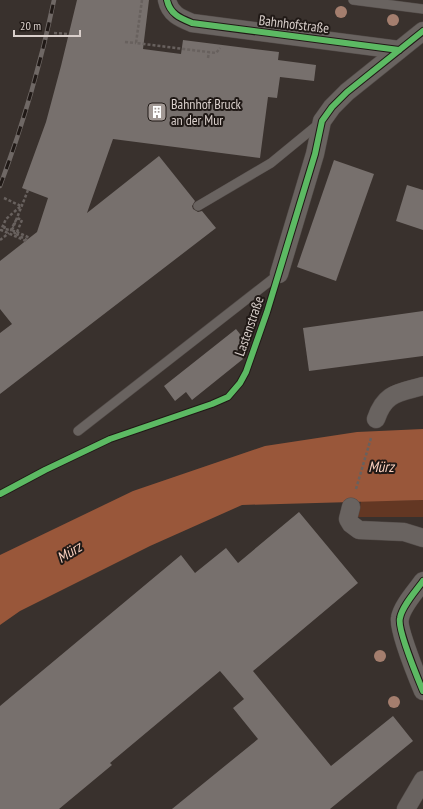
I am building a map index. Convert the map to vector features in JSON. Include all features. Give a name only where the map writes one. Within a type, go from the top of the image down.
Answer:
[{"type":"street","name":"Bahnhofstraße","points":[[167,0],[168,6],[174,13],[182,20],[192,23],[399,50]]},
{"type":"street","points":[[279,274],[315,154],[322,121],[332,107],[347,92],[423,31]]},
{"type":"street","points":[[376,419],[383,402],[396,394],[423,386]]},
{"type":"street","points":[[351,507],[348,519],[351,524],[359,530],[404,532],[423,538]]},
{"type":"street","points":[[423,581],[402,611],[399,622],[414,670],[423,691]]},
{"type":"street","points":[[413,804],[423,780]]},
{"type":"lane","points":[[353,0],[423,9]]},
{"type":"lane","points":[[198,206],[271,162],[322,121]]},
{"type":"lane","points":[[78,431],[279,274]]},
{"type":"path","points":[[54,33],[68,34]]},
{"type":"path","points":[[125,42],[136,43]]},
{"type":"path","points":[[208,58],[209,52]]},
{"type":"path","points":[[0,240],[14,228],[28,190]]},
{"type":"path","points":[[4,198],[21,206]]},
{"type":"path","points":[[6,219],[6,227],[28,240],[1,230],[6,219],[21,206]]},
{"type":"path","points":[[17,218],[23,219],[17,233]]},
{"type":"path","points":[[351,507],[376,419]]},
{"type":"shaded area","points":[[423,500],[423,517],[358,517],[361,501]]},
{"type":"water","name":"Mürz","points":[[423,429],[423,500],[242,505],[150,546],[20,611],[0,625],[0,555],[133,491],[265,446],[357,432]]},
{"type":"building","points":[[77,0],[149,0],[143,49],[181,54],[183,40],[279,52],[278,60],[316,65],[314,81],[280,77],[277,98],[268,97],[260,158],[113,139],[87,213],[159,156],[195,201],[192,206],[193,209],[198,212],[202,211],[216,228],[0,394],[0,333],[12,324],[0,309],[0,261],[37,232],[48,198],[22,188],[46,122]]},
{"type":"building","points":[[334,160],[374,174],[336,281],[297,267]]},
{"type":"building","points":[[407,185],[423,190],[423,230],[396,221]]},
{"type":"building","points":[[423,311],[423,356],[309,371],[303,328]]},
{"type":"building","points":[[236,329],[247,343],[237,351],[243,359],[192,400],[186,392],[175,401],[164,386]]},
{"type":"building","points":[[299,512],[358,583],[253,671],[331,766],[393,716],[413,741],[330,809],[172,809],[258,739],[233,708],[244,699],[220,671],[110,763],[112,765],[59,809],[0,809],[0,706],[181,555],[195,573],[226,548],[238,563]]},
{"type":"railway","points":[[0,186],[31,94],[54,0]]},
{"type":"cycle path","points":[[167,0],[168,5],[173,12],[192,23],[399,50]]},
{"type":"cycle path","name":"Lastenstraße","points":[[0,494],[45,470],[110,439],[212,404],[228,397],[240,383],[246,372],[267,312],[315,154],[322,121],[332,107],[347,92],[423,31]]},
{"type":"cycle path","points":[[423,581],[403,609],[400,618],[400,624],[408,654],[423,691]]},
{"type":"place","name":"Bahnhof Bruck an der Mur","points":[[157,112]]}]
